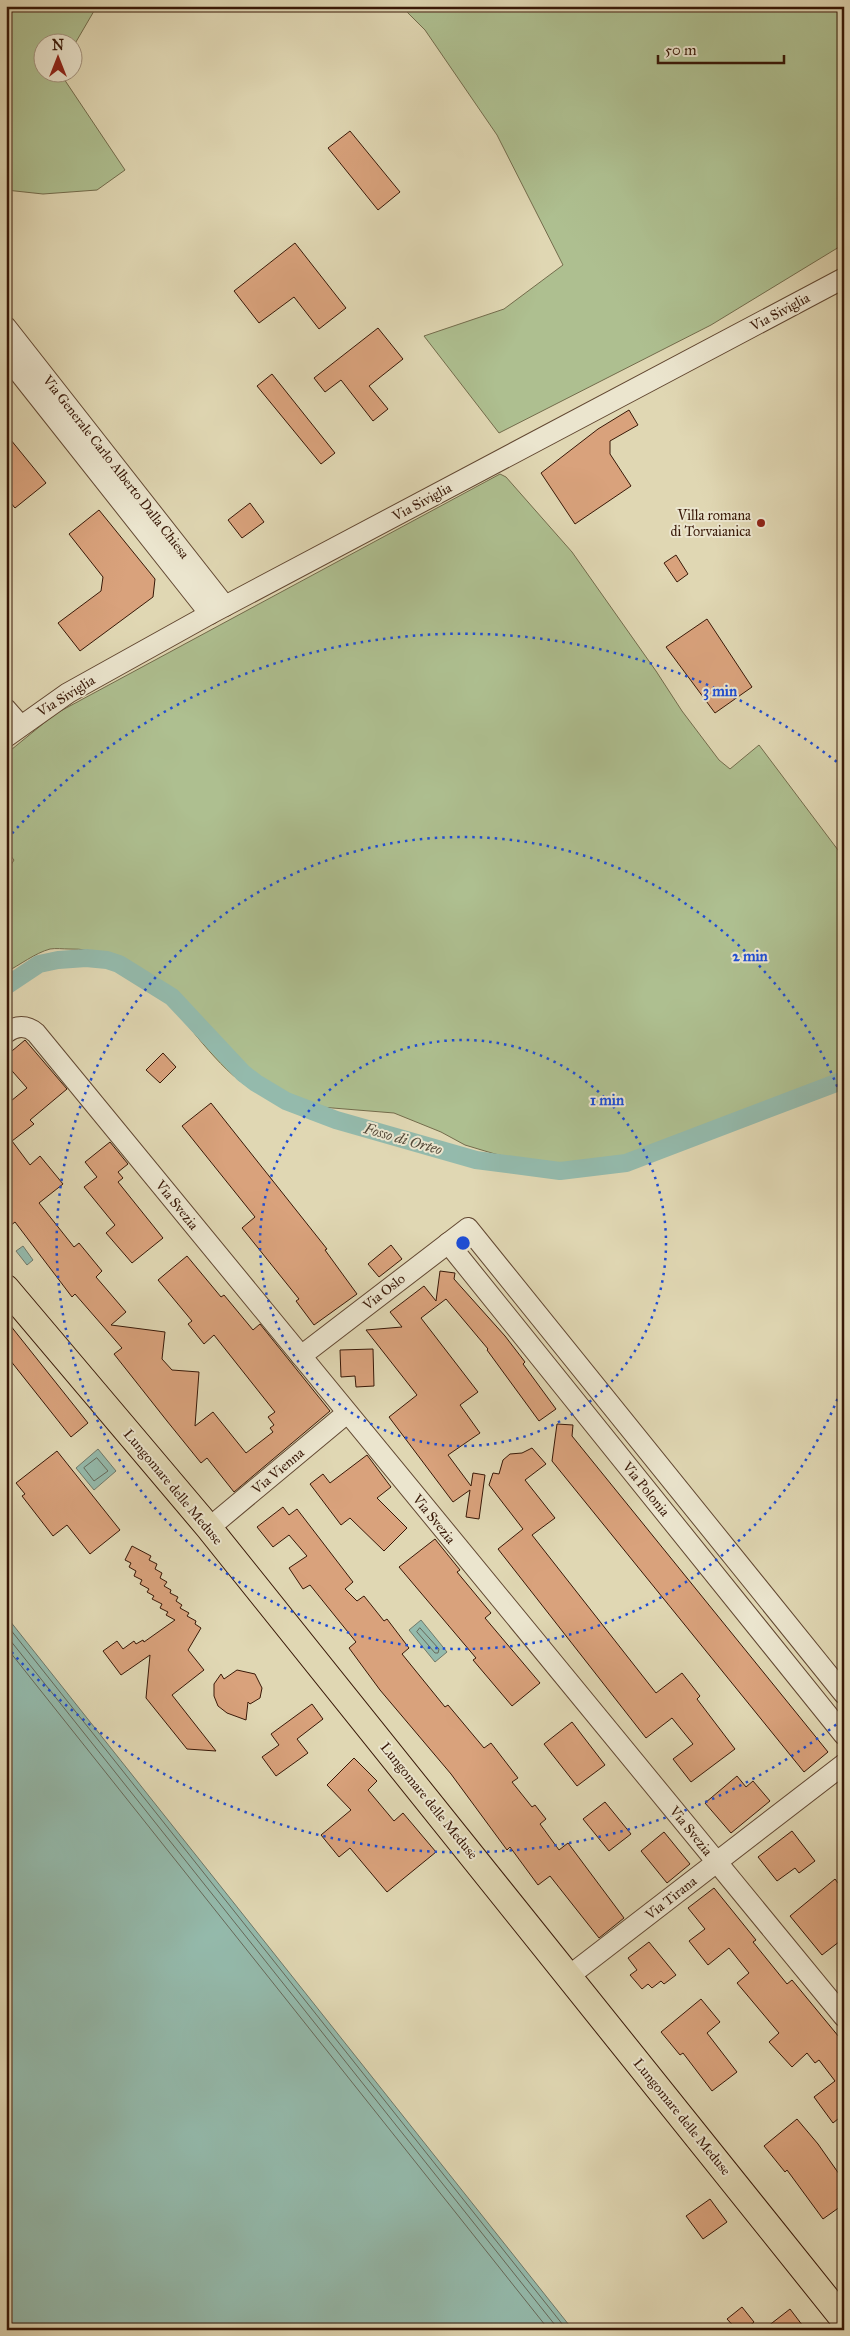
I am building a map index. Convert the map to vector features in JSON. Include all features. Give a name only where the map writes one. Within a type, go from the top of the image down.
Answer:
[{"type":"main road","name":"Lungomare delle Meduse","points":[[6,1288],[209,1528],[569,1976],[840,2309]]},
{"type":"street","name":"Via Siviglia","points":[[13,731],[68,693],[217,610],[844,278]]},
{"type":"street","name":"Via Generale Carlo Alberto Dalla Chiesa","points":[[6,327],[217,610]]},
{"type":"street","name":"Via Generale Carlo Alberto Dalla Chiesa","points":[[6,356],[217,610]]},
{"type":"street","points":[[6,708],[13,731]]},
{"type":"street","name":"Via Svezia","points":[[13,1030],[31,1029],[36,1033],[844,2017]]},
{"type":"street","name":"Via Oslo","points":[[301,1356],[468,1228]]},
{"type":"street","name":"Via Polonia","points":[[468,1228],[844,1694]]},
{"type":"street","name":"Via Polonia","points":[[448,1243],[844,1735]]},
{"type":"street","name":"Via Vienna","points":[[209,1528],[347,1413]]},
{"type":"street","name":"Via Tirana","points":[[569,1976],[844,1764]]},
{"type":"shaded area","points":[[6,6],[90,6],[94,11],[82,32],[32,32],[32,82],[66,82],[125,170],[97,190],[43,194],[6,190]]},
{"type":"shaded area","points":[[401,6],[844,6],[844,244],[711,325],[499,433],[424,336],[504,309],[563,265],[497,135],[425,30]]},
{"type":"shaded area","points":[[500,474],[506,477],[572,552],[682,711],[719,760],[730,769],[759,745],[844,858],[844,1080],[824,1094],[733,1130],[670,1142],[621,1159],[573,1165],[528,1162],[465,1145],[441,1132],[394,1113],[284,1104],[253,1090],[227,1069],[203,1044],[158,991],[133,969],[104,954],[69,949],[50,949],[33,956],[6,972],[6,873],[14,860],[6,850],[6,754],[55,714]]},
{"type":"water","points":[[23,1246],[33,1260],[27,1265],[16,1251]]},
{"type":"water","points":[[98,1449],[116,1471],[94,1490],[76,1468]]},
{"type":"water","points":[[6,1616],[573,2330],[6,2330]]},
{"type":"water","points":[[421,1620],[447,1652],[435,1662],[409,1630]]},
{"type":"building","points":[[350,131],[400,192],[378,210],[328,148]]},
{"type":"building","points":[[295,243],[346,308],[319,329],[294,297],[259,323],[234,291]]},
{"type":"building","points":[[378,328],[403,359],[369,386],[388,409],[373,421],[341,380],[325,392],[314,378]]},
{"type":"building","points":[[272,374],[335,453],[321,464],[257,386]]},
{"type":"building","points":[[629,410],[638,425],[610,441],[610,454],[631,486],[575,524],[541,473],[598,429]]},
{"type":"building","points":[[6,434],[46,483],[15,508],[6,497]]},
{"type":"building","points":[[250,503],[264,522],[242,538],[228,520]]},
{"type":"building","points":[[99,510],[155,579],[153,597],[80,651],[58,623],[101,591],[103,577],[69,534]]},
{"type":"building","points":[[676,555],[688,574],[677,582],[664,563]]},
{"type":"building","points":[[707,619],[752,687],[715,713],[666,647]]},
{"type":"building","points":[[25,1040],[67,1089],[30,1120],[34,1124],[12,1141],[30,1165],[40,1156],[63,1184],[39,1203],[74,1247],[79,1243],[102,1271],[96,1277],[126,1312],[111,1325],[165,1332],[162,1359],[172,1370],[199,1372],[195,1426],[213,1412],[246,1453],[273,1432],[270,1428],[274,1425],[268,1417],[275,1412],[214,1335],[204,1344],[188,1324],[192,1321],[158,1280],[187,1256],[221,1297],[224,1295],[253,1330],[260,1324],[330,1411],[234,1492],[207,1458],[201,1463],[114,1354],[122,1348],[75,1294],[72,1297],[15,1222],[6,1229],[6,1105],[27,1088],[6,1064],[6,1056]]},
{"type":"building","points":[[163,1053],[176,1067],[160,1083],[146,1070]]},
{"type":"building","points":[[211,1103],[327,1249],[325,1250],[357,1294],[314,1325],[296,1301],[299,1299],[242,1228],[255,1217],[182,1126]]},
{"type":"building","points":[[110,1142],[128,1164],[118,1172],[123,1178],[118,1182],[163,1238],[132,1263],[106,1233],[115,1225],[84,1187],[97,1177],[85,1162]]},
{"type":"building","points":[[391,1245],[402,1259],[379,1277],[368,1264]]},
{"type":"building","points":[[440,1271],[455,1273],[454,1279],[505,1336],[525,1362],[523,1364],[556,1409],[539,1421],[488,1349],[446,1299],[421,1318],[478,1392],[460,1405],[480,1433],[448,1455],[471,1486],[473,1473],[485,1475],[479,1519],[466,1517],[470,1490],[453,1502],[389,1417],[417,1395],[366,1330],[402,1327],[390,1312],[424,1286],[436,1301]]},
{"type":"building","points":[[6,1320],[88,1423],[71,1437],[6,1355]]},
{"type":"building","points":[[373,1349],[374,1386],[356,1387],[355,1376],[341,1377],[340,1350]]},
{"type":"building","points":[[557,1424],[573,1425],[572,1436],[828,1752],[804,1772],[552,1461]]},
{"type":"building","points":[[532,1448],[546,1464],[525,1480],[555,1518],[532,1535],[656,1693],[682,1673],[700,1696],[697,1699],[735,1749],[691,1782],[673,1759],[693,1744],[672,1718],[646,1738],[498,1549],[523,1529],[489,1485],[493,1473],[499,1474],[503,1460],[510,1454],[522,1453]]},
{"type":"building","points":[[57,1451],[120,1530],[90,1554],[67,1525],[53,1536],[22,1496],[25,1494],[16,1483]]},
{"type":"building","points":[[367,1455],[391,1487],[377,1498],[407,1528],[384,1551],[350,1518],[341,1525],[310,1484],[323,1474],[330,1483]]},
{"type":"building","points":[[283,1507],[289,1515],[297,1509],[353,1582],[345,1589],[357,1601],[364,1596],[384,1621],[387,1619],[409,1648],[402,1654],[445,1707],[448,1705],[484,1748],[491,1743],[518,1778],[512,1782],[532,1807],[535,1805],[546,1819],[540,1824],[559,1850],[568,1843],[624,1918],[599,1938],[550,1876],[538,1885],[510,1847],[507,1850],[451,1774],[380,1690],[349,1648],[356,1642],[310,1585],[303,1589],[289,1568],[307,1556],[289,1535],[273,1547],[257,1527]]},
{"type":"building","points":[[435,1539],[460,1570],[457,1572],[491,1613],[485,1618],[540,1683],[512,1706],[473,1660],[476,1658],[399,1567]]},
{"type":"building","points":[[132,1546],[151,1556],[149,1560],[157,1564],[155,1569],[162,1573],[160,1578],[167,1582],[164,1586],[171,1590],[170,1593],[178,1597],[176,1601],[182,1605],[180,1608],[189,1613],[187,1616],[196,1621],[195,1624],[201,1628],[188,1650],[204,1670],[172,1695],[216,1751],[187,1749],[146,1698],[150,1655],[121,1675],[103,1651],[117,1641],[123,1649],[134,1641],[136,1644],[143,1640],[144,1642],[175,1620],[166,1615],[168,1612],[160,1608],[162,1604],[152,1599],[154,1596],[147,1592],[149,1589],[140,1584],[142,1580],[134,1576],[136,1571],[129,1567],[131,1563],[125,1560]]},
{"type":"building","points":[[237,1670],[255,1674],[262,1688],[260,1698],[250,1704],[248,1702],[246,1720],[227,1713],[218,1706],[214,1696],[214,1684],[221,1674],[224,1679]]},
{"type":"building","points":[[312,1704],[323,1719],[297,1739],[308,1753],[276,1776],[262,1757],[279,1745],[271,1734]]},
{"type":"building","points":[[572,1722],[605,1765],[577,1786],[544,1744]]},
{"type":"building","points":[[354,1758],[377,1781],[368,1790],[394,1821],[403,1813],[436,1852],[387,1892],[350,1848],[339,1857],[321,1835],[351,1810],[327,1785]]},
{"type":"building","points":[[737,1776],[746,1787],[753,1781],[770,1801],[731,1833],[705,1803]]},
{"type":"building","points":[[605,1802],[631,1834],[609,1851],[583,1819]]},
{"type":"building","points":[[792,1831],[815,1861],[799,1873],[795,1868],[777,1881],[758,1857]]},
{"type":"building","points":[[664,1832],[690,1864],[667,1883],[641,1851]]},
{"type":"building","points":[[835,1879],[844,1891],[844,1938],[822,1955],[790,1916]]},
{"type":"building","points":[[714,1888],[756,1940],[753,1942],[787,1984],[792,1980],[844,2043],[844,2114],[833,2123],[814,2097],[835,2081],[819,2060],[815,2063],[807,2053],[792,2067],[769,2042],[779,2033],[737,1983],[749,1973],[729,1948],[708,1965],[689,1941],[705,1929],[688,1908]]},
{"type":"building","points":[[649,1942],[676,1975],[664,1984],[661,1981],[652,1988],[648,1984],[642,1989],[630,1975],[637,1970],[628,1958]]},
{"type":"building","points":[[701,1999],[720,2022],[707,2033],[737,2072],[712,2091],[683,2053],[680,2055],[661,2032]]},
{"type":"building","points":[[797,2119],[818,2144],[844,2181],[844,2204],[823,2219],[787,2170],[785,2172],[764,2146]]},
{"type":"building","points":[[710,2199],[727,2222],[703,2239],[686,2216]]},
{"type":"building","points":[[742,2307],[754,2322],[745,2330],[737,2330],[727,2319]]},
{"type":"building","points":[[790,2309],[806,2330],[763,2330]]},
{"type":"waterway","name":"Fosso di Orteo","points":[[6,986],[39,964],[58,960],[86,958],[107,960],[119,964],[172,997],[243,1073],[286,1101],[336,1120],[476,1160],[560,1171],[626,1163],[844,1080]]},
{"type":"place","name":"Villa romana di Torvaianica","points":[[761,523]]}]
